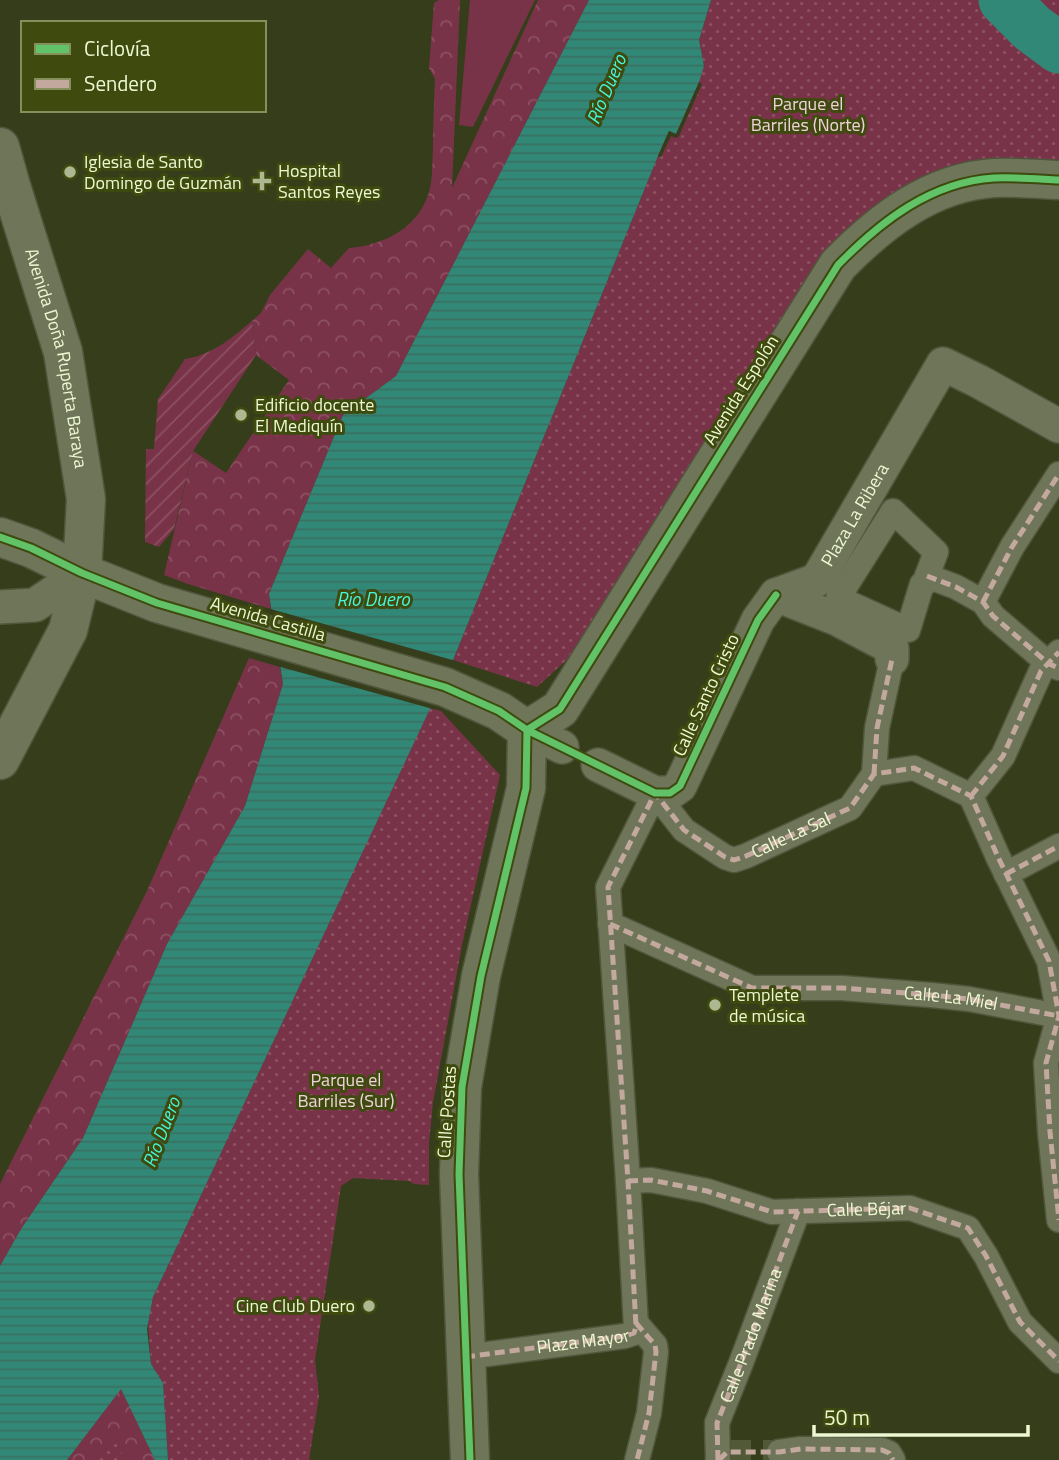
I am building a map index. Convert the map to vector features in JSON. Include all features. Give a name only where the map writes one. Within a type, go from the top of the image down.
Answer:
[{"type":"street","name":"Avenida Doña Ruperta Baraya","points":[[0,147],[63,352],[86,499],[82,573],[68,630],[0,760]]},
{"type":"street","name":"Avenida Espolón","points":[[524,728],[560,709],[838,265],[877,228],[938,190],[976,180],[997,178],[1059,180]]},
{"type":"street","name":"Plaza La Ribera","points":[[776,595],[817,580],[943,363],[1059,426]]},
{"type":"street","points":[[982,602],[1012,547],[1059,474]]},
{"type":"street","name":"Plaza La Ribera","points":[[893,511],[936,552],[927,576],[924,584],[922,583],[908,630],[838,598],[893,511]]},
{"type":"street","name":"Avenida Castilla","points":[[0,537],[157,603],[445,687],[499,711],[524,728]]},
{"type":"street","points":[[0,607],[34,605],[82,573]]},
{"type":"street","points":[[927,576],[956,587],[982,602],[993,616],[1056,661],[1041,671],[1003,756],[971,796]]},
{"type":"street","points":[[776,595],[837,619],[892,648],[877,728],[873,774],[914,768],[971,796],[1049,961],[1059,1016],[1046,1063],[1059,1220]]},
{"type":"street","name":"Calle Santo Cristo","points":[[655,793],[670,793],[680,786],[758,620],[776,595]]},
{"type":"street","points":[[524,728],[562,747]]},
{"type":"street","name":"Calle Postas","points":[[470,1460],[459,1174],[462,1087],[481,976],[526,788],[524,728]]},
{"type":"street","name":"Calle La Sal","points":[[598,765],[655,793],[684,830],[725,858],[734,860],[850,808],[873,774]]},
{"type":"street","name":"Plaza Mayor","points":[[465,1357],[625,1336],[634,1332],[636,1323],[628,1181],[608,887],[655,793]]},
{"type":"street","points":[[1002,865],[1059,846]]},
{"type":"street","name":"Calle La Miel","points":[[611,924],[752,988],[842,988],[969,999],[1059,1016]]},
{"type":"street","name":"Calle Béjar","points":[[628,1181],[650,1180],[707,1191],[772,1212],[910,1208],[968,1228],[986,1256],[1020,1322],[1059,1361]]},
{"type":"street","name":"Calle Prado Marina","points":[[721,1457],[717,1423],[798,1211]]},
{"type":"street","points":[[636,1323],[654,1345],[656,1352],[649,1413],[637,1460]]},
{"type":"street","points":[[779,1452],[801,1449],[882,1450],[889,1452],[893,1460]]},
{"type":"green space","points":[[439,0],[460,0],[452,188],[538,0],[589,0],[396,376],[343,415],[269,594],[271,609],[164,575],[193,451],[226,473],[289,380],[256,355],[252,321],[261,313],[270,295],[308,249],[331,268],[349,248],[376,243],[400,232],[419,213],[425,202],[432,173],[435,79],[429,68],[434,3]]},
{"type":"green space","points":[[470,0],[535,0],[473,127],[459,125]]},
{"type":"green space","name":"Parque el Barriles (Norte)","points":[[711,0],[1059,0],[1059,164],[897,192],[881,202],[839,238],[573,654],[537,687],[453,660],[658,156],[704,66],[699,40]]},
{"type":"green space","points":[[252,321],[256,355],[193,451],[174,529],[159,547],[145,542],[146,449],[154,449],[158,399],[185,359],[213,350]]},
{"type":"green space","points":[[249,658],[280,667],[283,684],[245,806],[167,944],[83,1138],[21,1229],[0,1266],[0,1184],[147,891]]},
{"type":"green space","name":"Parque el Barriles (Sur)","points":[[430,708],[441,711],[500,775],[462,945],[433,1102],[429,1185],[409,1181],[353,1178],[341,1186],[315,1360],[319,1396],[309,1460],[168,1460],[163,1383],[151,1364],[148,1324],[153,1297]]},
{"type":"green space","points":[[121,1388],[155,1460],[124,1460],[116,1433],[95,1460],[67,1460]]},
{"type":"green space","points":[[116,1432],[124,1460],[95,1460]]},
{"type":"water","name":"Río Duero","points":[[589,0],[711,0],[699,40],[704,66],[676,134],[669,131],[658,156],[453,660],[153,1297],[147,1329],[151,1364],[163,1383],[168,1460],[155,1460],[121,1389],[67,1460],[0,1460],[0,1266],[21,1229],[83,1138],[167,944],[245,806],[283,684],[269,594],[343,415],[396,376]]},
{"type":"pier","points":[[699,82],[702,84],[679,136],[671,136],[661,157],[658,156],[669,131],[676,134]]},
{"type":"pier","points":[[267,608],[456,661],[433,709],[277,666]]},
{"type":"waterway","points":[[1004,0],[1032,28],[1059,48]]},
{"type":"tunnel","points":[[727,1452],[779,1452]]},
{"type":"marked path","points":[[983,602],[1012,547],[1059,474]]},
{"type":"marked path","points":[[927,576],[956,587],[983,602],[993,616],[1049,664],[1059,668]]},
{"type":"marked path","points":[[971,796],[1003,756],[1041,671],[1059,652]]},
{"type":"marked path","points":[[874,774],[877,728],[892,659]]},
{"type":"marked path","points":[[465,1357],[634,1333],[636,1327],[628,1181],[608,887],[655,793],[684,830],[734,860],[850,808],[874,774],[914,768],[971,796],[1049,961],[1059,1016],[1046,1063],[1059,1220]]},
{"type":"marked path","points":[[1006,874],[1059,846]]},
{"type":"marked path","points":[[610,924],[752,988],[842,988],[931,995],[969,999],[1059,1016]]},
{"type":"marked path","points":[[628,1181],[651,1180],[707,1191],[772,1212],[910,1208],[968,1228],[986,1256],[1020,1322],[1059,1361]]},
{"type":"marked path","points":[[718,1460],[717,1423],[798,1211]]},
{"type":"marked path","points":[[636,1323],[655,1345],[656,1352],[649,1413],[637,1460]]},
{"type":"marked path","points":[[719,1460],[727,1452],[779,1452],[801,1449],[882,1450],[889,1453],[893,1460]]},
{"type":"cycle path","points":[[527,730],[560,709],[838,265],[872,233],[908,206],[949,187],[994,178],[1059,180]]},
{"type":"cycle path","points":[[0,537],[157,603],[445,687],[499,711],[527,730],[655,793],[670,793],[680,786],[758,620],[776,595]]},
{"type":"cycle path","points":[[470,1460],[459,1174],[462,1087],[481,976],[526,788],[527,730]]},
{"type":"place","name":"Iglesia de Santo Domingo de Guzmán","points":[[70,172]]},
{"type":"place","name":"Hospital Santos Reyes","points":[[262,181]]},
{"type":"place","name":"Edificio docente El Mediquín","points":[[241,415]]},
{"type":"place","name":"Templete de música","points":[[715,1005]]},
{"type":"place","name":"Cine Club Duero","points":[[369,1306]]}]
